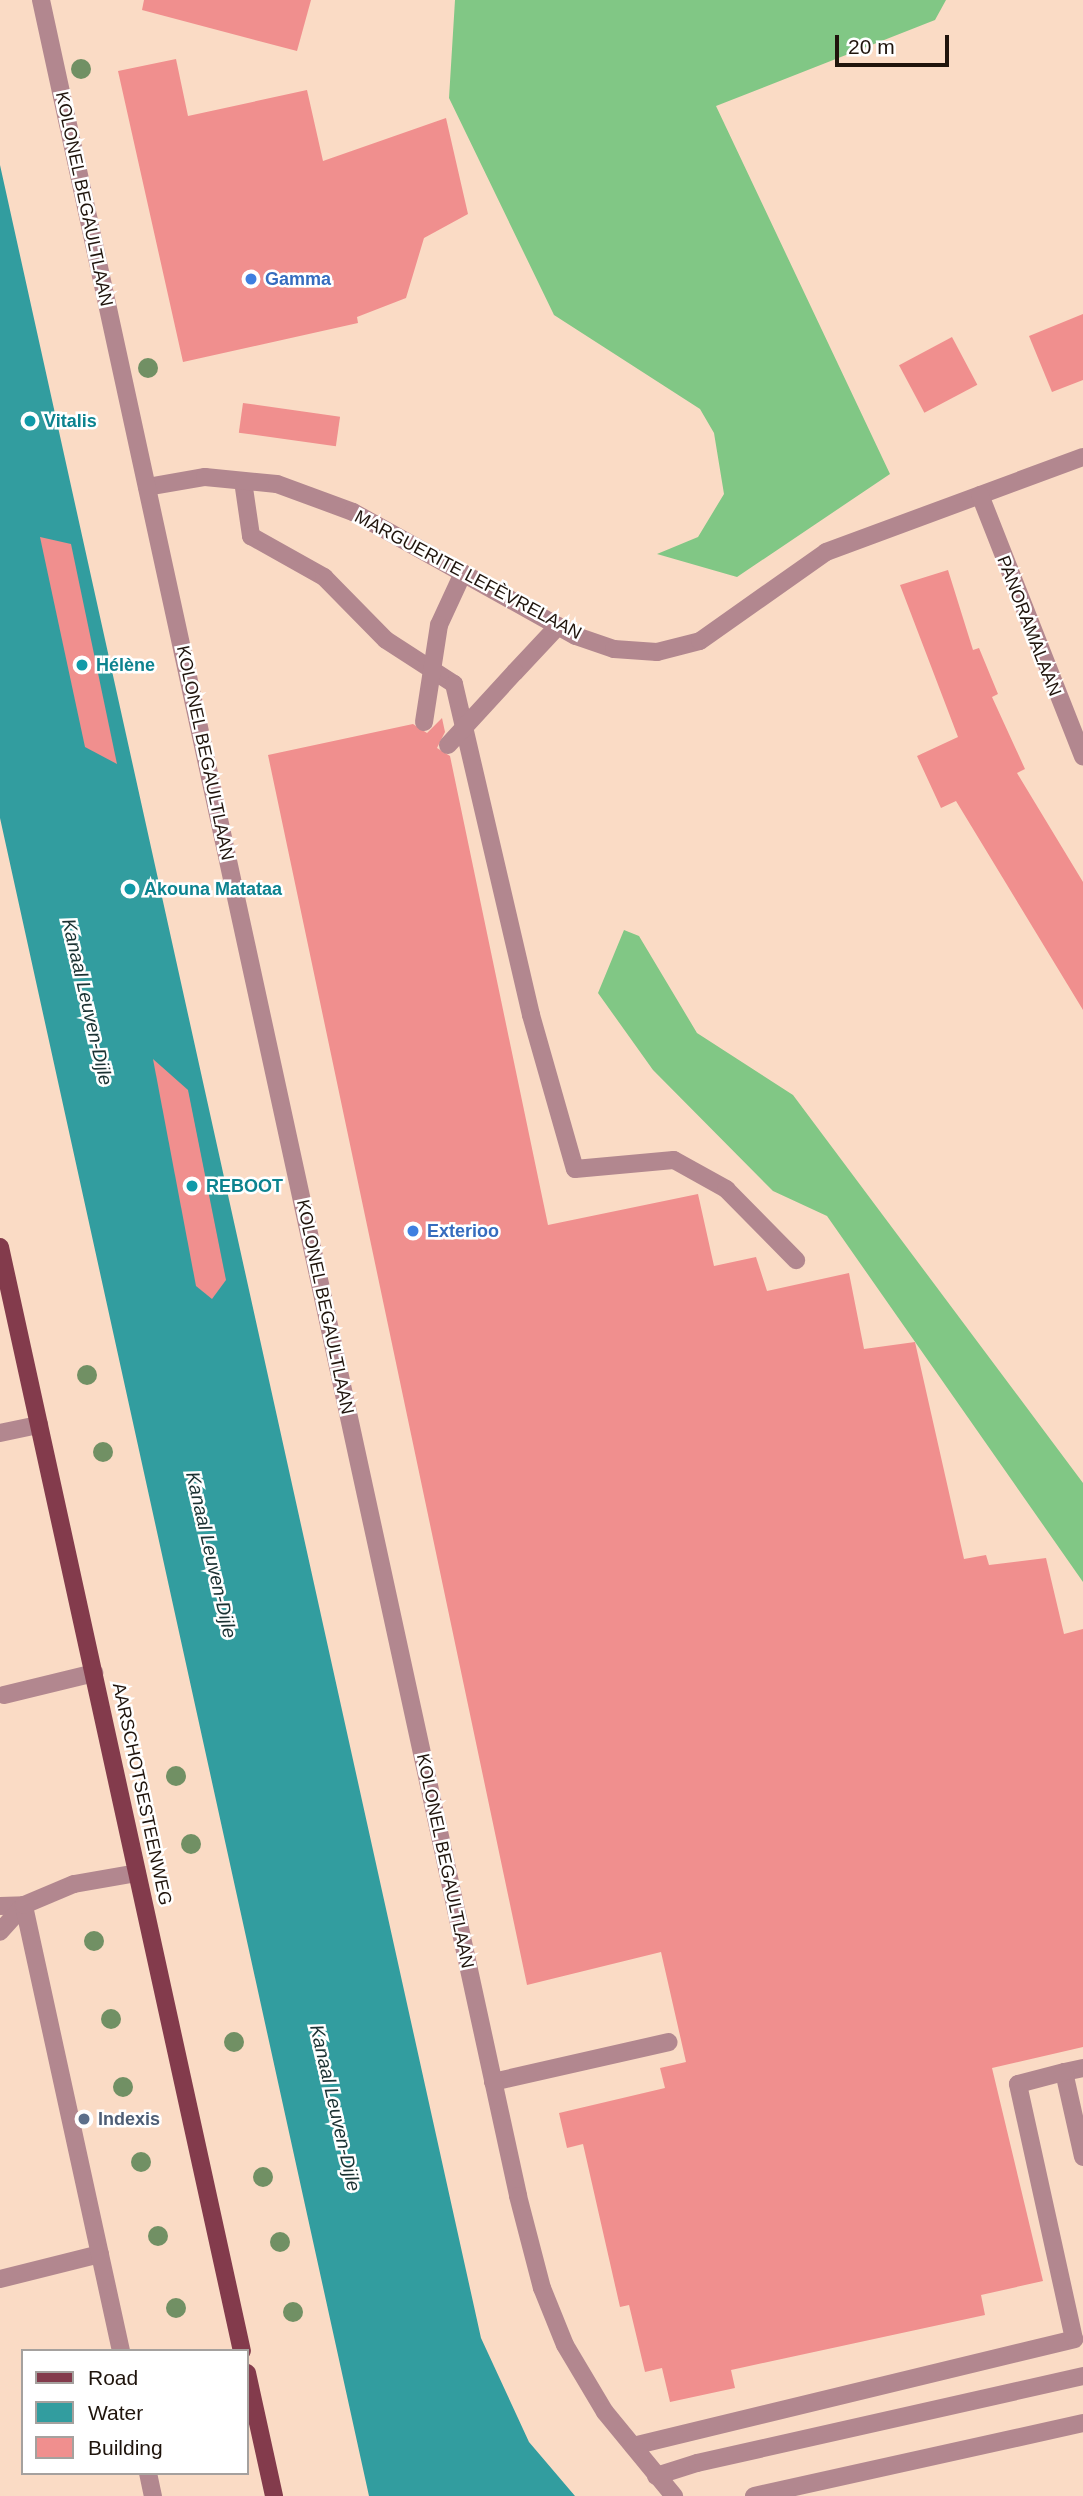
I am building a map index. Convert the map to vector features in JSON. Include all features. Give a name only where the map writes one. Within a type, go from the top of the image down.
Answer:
[{"type":"main road","name":"AARSCHOTSESTEENWEG","points":[[0,1247],[242,2349]]},
{"type":"main road","points":[[248,2378],[274,2496]]},
{"type":"street","name":"KOLONEL BEGAULTLAAN","points":[[41,0],[493,2082],[542,2288],[565,2345],[632,2446],[674,2496]]},
{"type":"street","name":"MARGUERITE LEFÈVRELAAN","points":[[147,487],[205,477],[278,484],[353,512],[558,626],[614,649],[657,652],[700,641],[826,552],[1083,457]]},
{"type":"street","points":[[243,481],[251,536],[324,577],[386,640],[454,684],[531,1015],[575,1169],[674,1160],[726,1189],[796,1260]]},
{"type":"street","name":"PANORAMALAAN","points":[[980,495],[1083,755]]},
{"type":"street","points":[[424,722],[439,625],[463,573]]},
{"type":"street","points":[[448,745],[558,626]]},
{"type":"street","points":[[0,1433],[39,1425]]},
{"type":"street","points":[[4,1695],[94,1673]]},
{"type":"street","points":[[0,1906],[24,1905],[74,1884],[137,1872]]},
{"type":"street","points":[[0,1932],[24,1905]]},
{"type":"street","points":[[24,1905],[121,2349]]},
{"type":"street","points":[[493,2082],[669,2042]]},
{"type":"street","points":[[632,2446],[1074,2340],[1018,2084],[1083,2067]]},
{"type":"street","points":[[1064,2072],[1077,2103],[1083,2157]]},
{"type":"street","points":[[0,2279],[100,2254]]},
{"type":"street","points":[[656,2476],[1083,2376]]},
{"type":"street","points":[[754,2496],[1083,2423]]},
{"type":"street","points":[[148,2475],[153,2496]]},
{"type":"green space","points":[[455,0],[946,0],[935,20],[716,106],[890,474],[737,577],[657,554],[698,537],[724,494],[714,433],[700,409],[554,315],[449,98]]},
{"type":"green space","points":[[624,930],[639,936],[697,1033],[793,1095],[1083,1483],[1083,1582],[827,1216],[773,1191],[653,1070],[598,993]]},
{"type":"water","name":"Kanaal Leuven-Dijle","points":[[0,165],[481,2338],[529,2442],[575,2496],[369,2496],[0,818]]},
{"type":"building","points":[[144,0],[311,0],[297,51],[142,10]]},
{"type":"building","points":[[176,59],[188,116],[307,90],[323,161],[446,118],[468,214],[424,238],[406,298],[357,317],[358,323],[183,362],[118,71]]},
{"type":"building","points":[[1083,314],[1083,380],[1052,392],[1029,336]]},
{"type":"building","points":[[952,337],[977,385],[924,413],[899,365]]},
{"type":"building","points":[[243,403],[340,417],[336,446],[239,433]]},
{"type":"building","name":"Hélène","points":[[40,537],[71,544],[117,764],[85,747]]},
{"type":"building","points":[[948,570],[973,650],[979,648],[998,694],[992,697],[1025,769],[1017,773],[1083,882],[1083,1010],[956,801],[941,808],[917,756],[958,737],[900,585]]},
{"type":"building","points":[[442,718],[445,732],[437,748],[450,756],[548,1225],[698,1194],[714,1266],[756,1257],[767,1291],[849,1273],[864,1349],[915,1342],[964,1559],[986,1555],[989,1565],[1046,1558],[1064,1634],[1083,1629],[1083,2047],[992,2068],[1043,2281],[981,2295],[985,2315],[731,2370],[735,2388],[670,2402],[662,2368],[645,2372],[629,2305],[620,2307],[583,2144],[567,2148],[559,2113],[665,2088],[660,2068],[686,2062],[661,1952],[527,1985],[268,755],[413,724],[427,733]]},
{"type":"building","name":"REBOOT","points":[[153,1059],[188,1090],[226,1280],[212,1299],[196,1286]]},
{"type":"place","name":"Gamma","points":[[251,279]]},
{"type":"place","name":"Vitalis","points":[[30,421]]},
{"type":"place","name":"Hélène","points":[[82,665]]},
{"type":"place","name":"Akouna Matataa","points":[[130,889]]},
{"type":"place","name":"REBOOT","points":[[192,1186]]},
{"type":"place","name":"Exterioo","points":[[413,1231]]},
{"type":"place","name":"Indexis","points":[[84,2119]]}]
